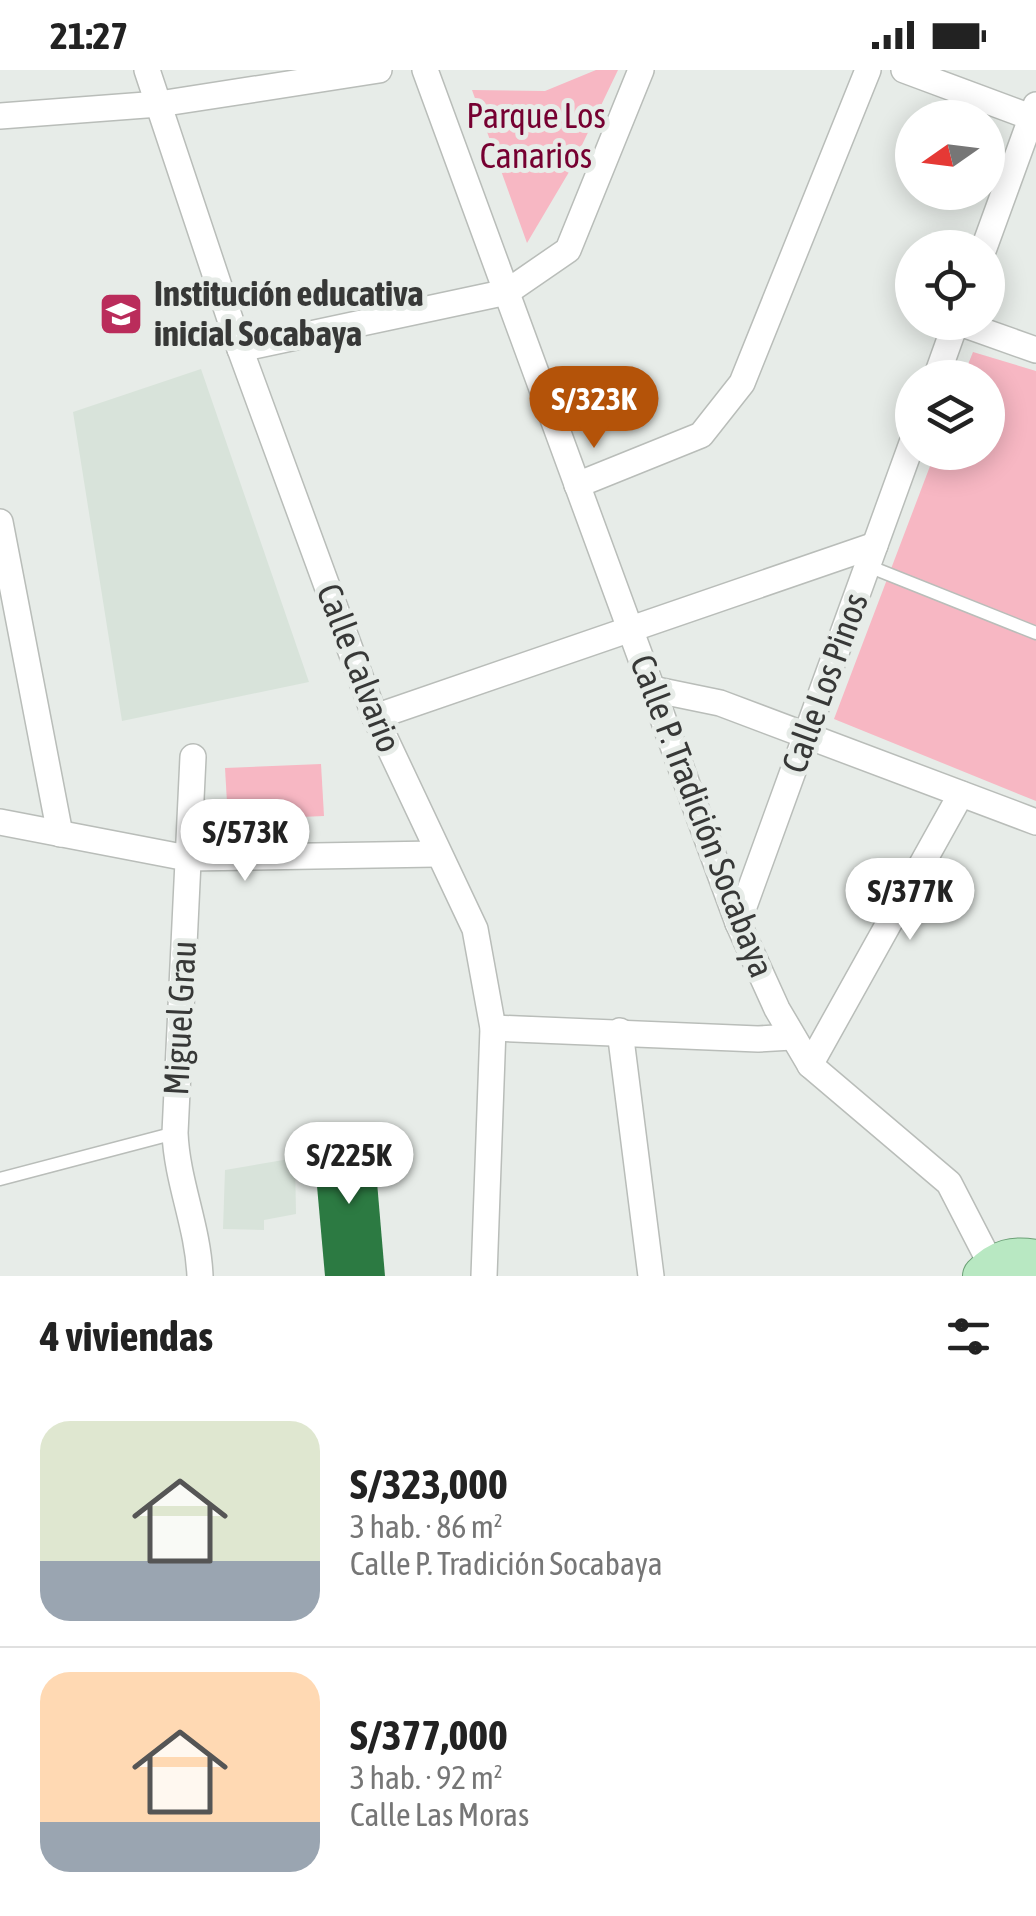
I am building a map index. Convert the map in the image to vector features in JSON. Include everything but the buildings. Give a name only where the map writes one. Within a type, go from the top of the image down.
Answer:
[{"type":"main road","points":[[991,1272],[1016,1256],[1036,1260]]},
{"type":"street","name":"Calle Calvario","points":[[148,70],[240,348],[375,717],[474,929],[493,1028],[484,1276]]},
{"type":"street","points":[[0,116],[159,104],[379,70]]},
{"type":"street","name":"Calle P. Tradición Socabaya","points":[[425,70],[738,923],[810,1065],[950,1184],[991,1272]]},
{"type":"street","points":[[240,348],[507,292],[568,250],[641,70]]},
{"type":"street","points":[[578,485],[701,435],[742,383],[868,70]]},
{"type":"street","points":[[904,70],[1034,114],[991,230]]},
{"type":"street","points":[[1005,339],[1036,350]]},
{"type":"street","name":"Calle Los Pinos","points":[[738,923],[903,470]]},
{"type":"street","points":[[0,522],[60,834]]},
{"type":"street","points":[[375,717],[630,630],[872,556]]},
{"type":"street","points":[[652,689],[720,703],[1036,822]]},
{"type":"street","name":"Miguel Grau","points":[[193,757],[174,1132],[176,1167],[199,1243],[200,1276]]},
{"type":"street","points":[[810,1065],[961,794]]},
{"type":"street","points":[[0,822],[187,858],[436,854]]},
{"type":"street","points":[[493,1028],[758,1040],[792,1036]]},
{"type":"street","points":[[620,1031],[651,1276]]},
{"type":"lane","points":[[872,556],[1036,633]]},
{"type":"lane","points":[[0,1178],[174,1132]]},
{"type":"shaded area","points":[[201,369],[309,682],[122,721],[73,412]]},
{"type":"shaded area","points":[[295,1158],[296,1214],[264,1220],[264,1230],[223,1229],[225,1170]]},
{"type":"green space","name":"Parque Los Canarios","points":[[596,70],[618,70],[569,172],[527,243],[472,90],[545,91]]},
{"type":"green space","points":[[973,352],[1000,360],[970,360]]},
{"type":"green space","points":[[1005,362],[1036,371],[1036,801],[834,719],[929,470],[1005,470]]},
{"type":"green space","points":[[321,764],[324,816],[228,820],[225,768]]},
{"type":"place","name":"Institución educativa inicial Socabaya","points":[[121,314]]}]
